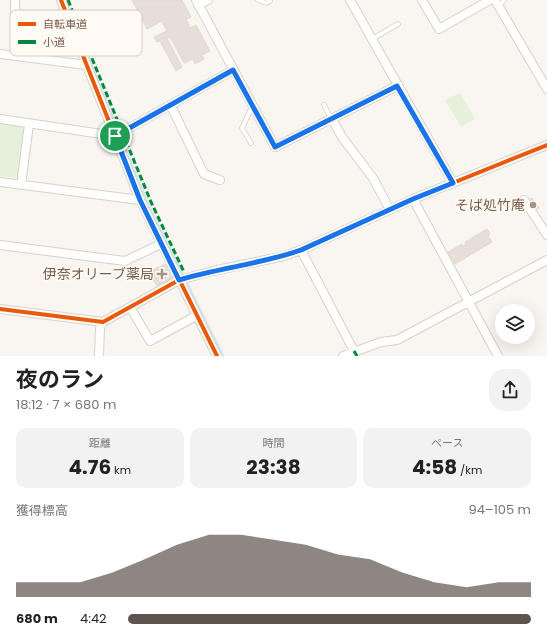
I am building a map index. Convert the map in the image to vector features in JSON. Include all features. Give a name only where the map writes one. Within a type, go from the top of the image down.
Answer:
[{"type":"street","points":[[15,0],[15,10]]},
{"type":"street","points":[[61,0],[65,10]]},
{"type":"street","points":[[208,0],[197,2],[275,147],[397,86]]},
{"type":"street","points":[[350,0],[397,86],[453,183]]},
{"type":"street","points":[[422,0],[439,29],[490,0]]},
{"type":"street","points":[[499,2],[547,89]]},
{"type":"street","points":[[0,54],[10,55]]},
{"type":"street","points":[[16,56],[86,65]]},
{"type":"street","points":[[83,56],[140,200],[217,356]]},
{"type":"street","points":[[0,119],[115,136],[233,70]]},
{"type":"street","points":[[171,106],[204,174],[220,180]]},
{"type":"street","points":[[332,119],[342,137],[373,178],[390,210]]},
{"type":"street","points":[[21,185],[30,124]]},
{"type":"street","points":[[99,356],[100,328],[103,322],[179,280],[284,256],[301,250],[413,199],[547,144]]},
{"type":"street","points":[[0,182],[140,200]]},
{"type":"street","points":[[413,199],[498,356]]},
{"type":"street","points":[[524,200],[547,235]]},
{"type":"street","points":[[0,245],[125,261],[161,244]]},
{"type":"street","points":[[301,250],[354,351]]},
{"type":"street","points":[[343,356],[381,342],[397,340],[547,260]]},
{"type":"street","points":[[130,307],[150,341],[196,316]]},
{"type":"street","points":[[0,309],[103,322]]},
{"type":"lane","points":[[258,0],[266,3],[270,1]]},
{"type":"lane","points":[[372,40],[398,24]]},
{"type":"lane","points":[[324,105],[332,119]]},
{"type":"lane","points":[[251,143],[242,128],[250,111],[254,108]]},
{"type":"green space","points":[[460,93],[475,119],[461,127],[445,100]]},
{"type":"green space","points":[[0,122],[27,125],[21,178],[0,176]]},
{"type":"building","points":[[132,0],[182,0],[191,17],[186,19],[190,28],[196,25],[210,51],[202,55],[204,59],[195,64],[193,59],[184,63],[170,37],[167,38],[182,67],[176,71],[160,41],[157,42],[154,37],[167,31],[162,21],[147,29],[142,19],[142,10],[137,10]]},
{"type":"building","points":[[532,198],[539,208],[533,211],[528,200]]},
{"type":"building","points":[[487,229],[490,234],[488,236],[492,242],[455,264],[448,252],[462,244],[463,246],[466,244],[465,242]]},
{"type":"building","points":[[165,264],[172,278],[157,286],[149,272]]},
{"type":"waterway","points":[[65,0],[69,10]]},
{"type":"waterway","points":[[88,56],[148,204],[223,356]]},
{"type":"marked path","points":[[68,0],[72,10]]},
{"type":"marked path","points":[[91,56],[151,202],[184,272]]},
{"type":"marked path","points":[[354,351],[357,356]]},
{"type":"cycle path","points":[[61,0],[65,10]]},
{"type":"cycle path","points":[[83,56],[140,200],[217,356]]},
{"type":"cycle path","points":[[0,309],[103,322],[179,280],[284,256],[301,250],[413,199],[547,145]]},
{"type":"place","name":"そば処竹庵","points":[[533,205]]},
{"type":"place","name":"伊奈オリーブ薬局","points":[[162,274]]},
{"type":"route","points":[[233,70],[275,147],[397,86],[453,183],[413,199],[301,250],[284,256],[179,280],[140,200],[115,136],[233,70]]}]
